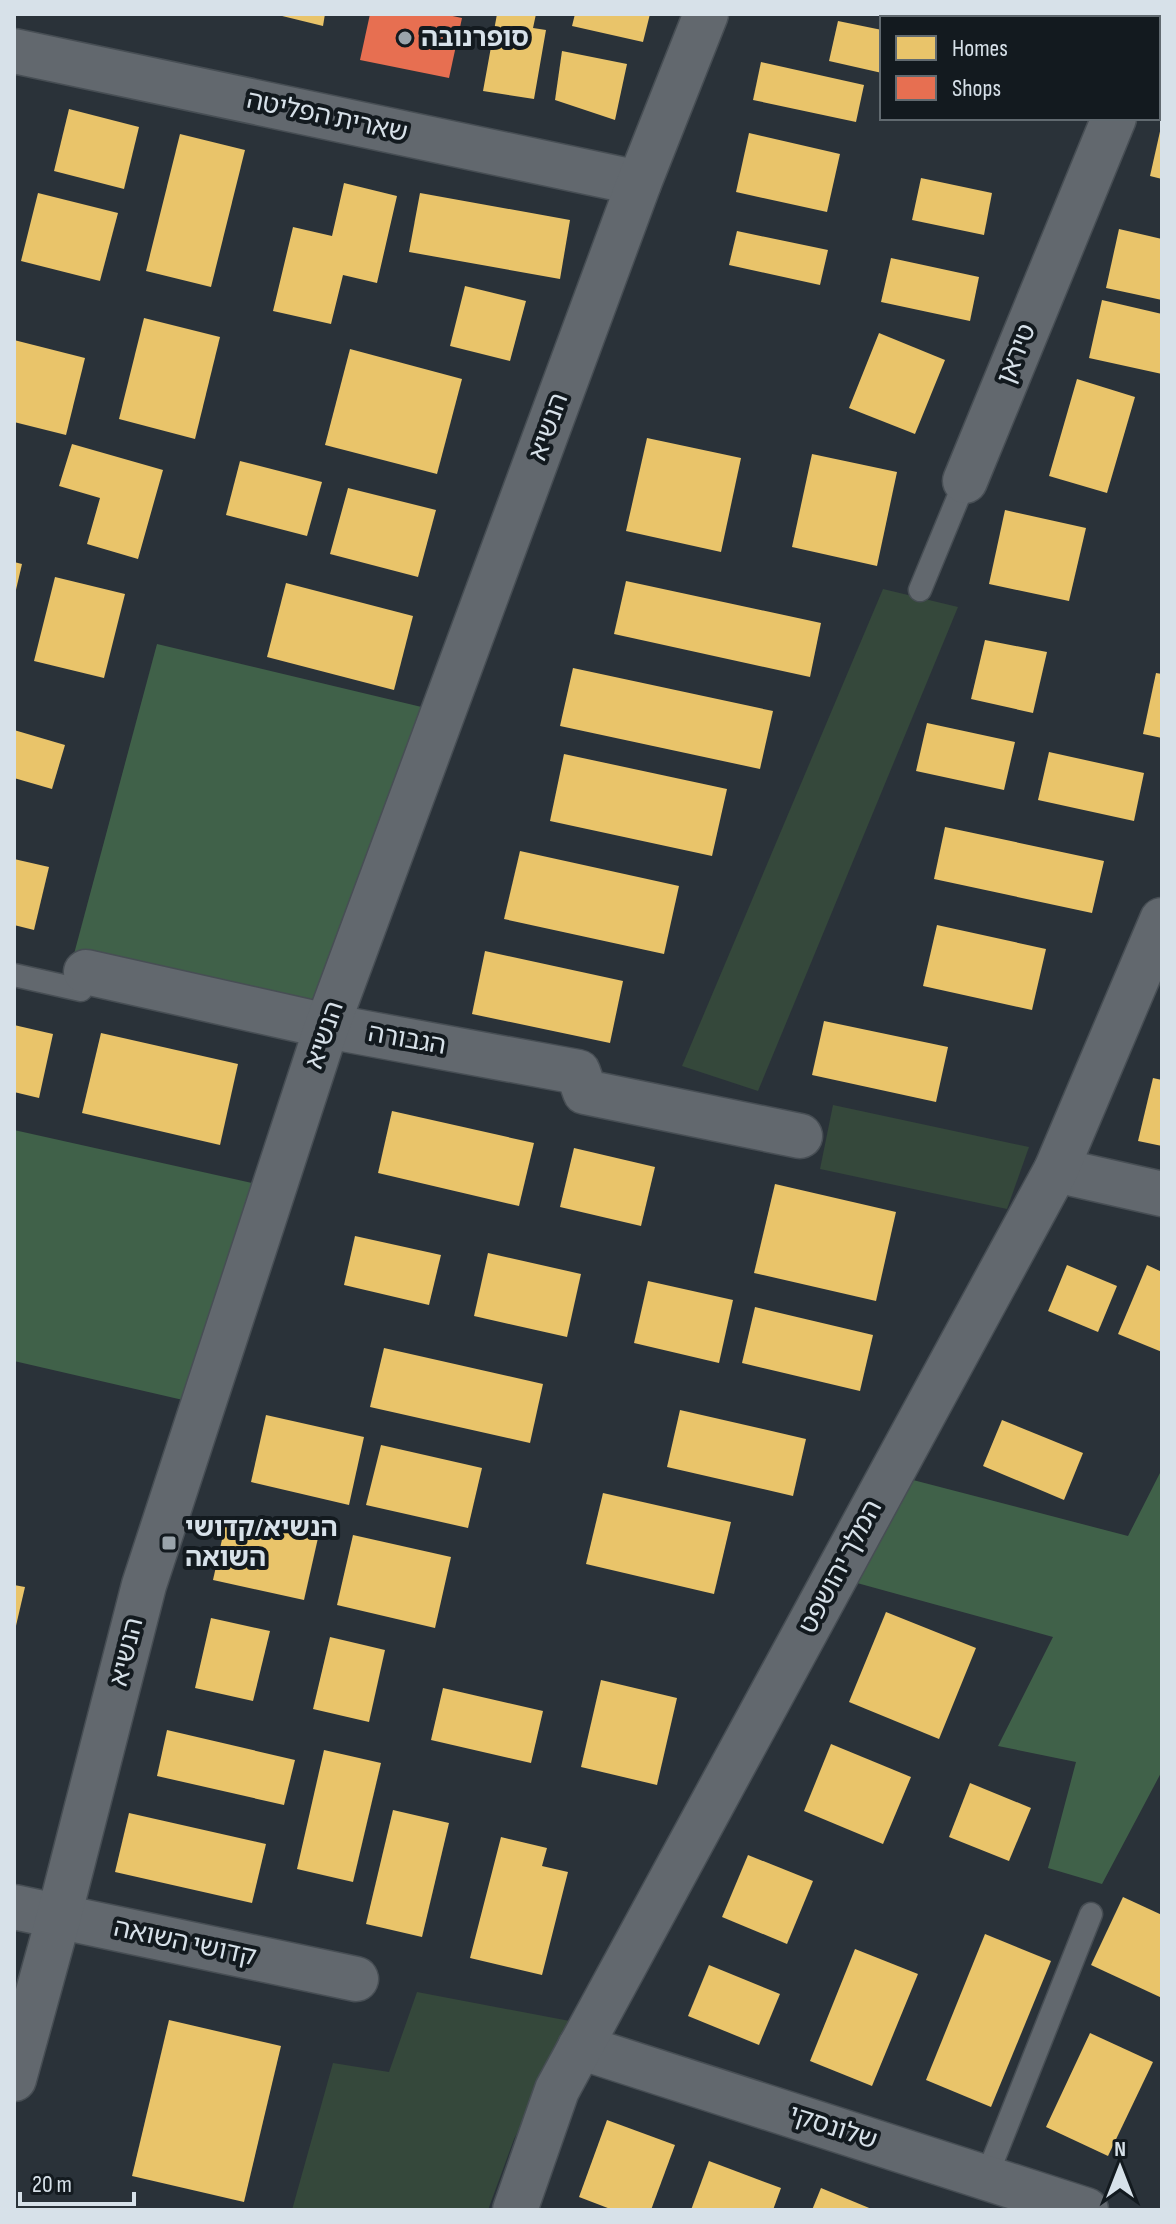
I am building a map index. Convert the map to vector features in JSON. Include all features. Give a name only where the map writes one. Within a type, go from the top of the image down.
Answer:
[{"type":"street","name":"הנשיא","points":[[14,2079],[144,1585],[327,1026],[639,183],[706,14]]},
{"type":"street","name":"שארית הפליטה","points":[[17,62],[639,183]]},
{"type":"street","name":"טיראן","points":[[965,481],[1113,120]]},
{"type":"street","name":"המלך יהושפט","points":[[515,2210],[557,2090],[1056,1170],[1162,920]]},
{"type":"street","name":"הגבורה","points":[[86,972],[327,1026],[578,1072],[585,1092],[800,1136]]},
{"type":"street","points":[[1056,1170],[1162,1194]]},
{"type":"street","name":"קדושי השואה","points":[[14,1907],[356,1979]]},
{"type":"street","name":"שלונסקי","points":[[580,2047],[1086,2210]]},
{"type":"lane","name":"טיראן","points":[[920,590],[965,481]]},
{"type":"lane","name":"הגבורה","points":[[14,975],[81,990],[86,972]]},
{"type":"lane","points":[[986,2178],[1091,1914]]},
{"type":"green space","points":[[883,589],[958,607],[758,1091],[682,1066]]},
{"type":"green space","points":[[157,644],[430,709],[318,1008],[74,954]]},
{"type":"green space","points":[[833,1105],[1029,1147],[1007,1209],[820,1169]]},
{"type":"green space","points":[[14,1130],[252,1183],[183,1400],[14,1361]]},
{"type":"green space","points":[[1162,1469],[1162,1771],[1102,1884],[1048,1868],[1076,1762],[998,1746],[1053,1637],[857,1583],[913,1480],[1128,1536]]},
{"type":"green space","points":[[417,1992],[575,2022],[514,2139],[488,2210],[292,2210],[333,2063],[389,2072]]},
{"type":"building: Homes","points":[[274,14],[325,14],[323,26]]},
{"type":"building: Homes","points":[[497,14],[536,14],[533,28],[546,30],[534,99],[483,91]]},
{"type":"building: Homes","points":[[575,14],[650,14],[643,42],[572,26]]},
{"type":"building: Homes","points":[[838,21],[880,30],[880,73],[829,61]]},
{"type":"building: Homes","points":[[562,51],[627,64],[615,120],[555,100]]},
{"type":"building: Homes","points":[[761,62],[864,85],[856,122],[753,100]]},
{"type":"building: Homes","points":[[69,109],[139,127],[124,189],[54,171]]},
{"type":"building: Homes","points":[[1162,127],[1162,179],[1150,176]]},
{"type":"building: Homes","points":[[749,133],[840,154],[827,212],[736,192]]},
{"type":"building: Homes","points":[[180,134],[245,150],[211,287],[146,271]]},
{"type":"building: Homes","points":[[921,178],[992,193],[984,235],[912,220]]},
{"type":"building: Homes","points":[[344,183],[397,196],[377,283],[343,275],[331,324],[273,311],[293,227],[332,236]]},
{"type":"building: Homes","points":[[38,193],[118,213],[100,281],[21,261]]},
{"type":"building: Homes","points":[[420,193],[570,220],[560,279],[409,252]]},
{"type":"building: Homes","points":[[1119,229],[1162,239],[1162,300],[1106,288]]},
{"type":"building: Homes","points":[[737,231],[828,250],[820,285],[729,265]]},
{"type":"building: Homes","points":[[891,258],[979,277],[970,321],[881,302]]},
{"type":"building: Homes","points":[[465,286],[526,301],[510,361],[450,346]]},
{"type":"building: Homes","points":[[1102,300],[1162,314],[1162,374],[1089,358]]},
{"type":"building: Homes","points":[[144,318],[220,337],[195,439],[119,419]]},
{"type":"building: Homes","points":[[879,333],[945,360],[915,434],[849,408]]},
{"type":"building: Homes","points":[[14,340],[85,358],[66,435],[14,422]]},
{"type":"building: Homes","points":[[350,349],[462,379],[437,474],[325,445]]},
{"type":"building: Homes","points":[[1077,379],[1135,397],[1107,493],[1049,476]]},
{"type":"building: Homes","points":[[647,438],[741,458],[721,552],[626,531]]},
{"type":"building: Homes","points":[[72,444],[163,470],[138,559],[87,544],[100,498],[59,486]]},
{"type":"building: Homes","points":[[812,454],[897,472],[877,566],[792,547]]},
{"type":"building: Homes","points":[[240,461],[322,482],[307,536],[226,515]]},
{"type":"building: Homes","points":[[348,488],[436,510],[418,577],[330,554]]},
{"type":"building: Homes","points":[[1005,510],[1086,528],[1069,601],[989,584]]},
{"type":"building: Homes","points":[[14,562],[22,564],[15,594],[14,593]]},
{"type":"building: Homes","points":[[55,577],[125,594],[104,678],[34,661]]},
{"type":"building: Homes","points":[[626,581],[821,623],[810,677],[614,634]]},
{"type":"building: Homes","points":[[286,583],[413,616],[394,690],[267,657]]},
{"type":"building: Homes","points":[[985,640],[1047,652],[1033,713],[971,699]]},
{"type":"building: Homes","points":[[573,668],[773,711],[760,769],[560,726]]},
{"type":"building: Homes","points":[[1156,673],[1162,674],[1162,738],[1143,734]]},
{"type":"building: Homes","points":[[927,723],[1015,742],[1004,790],[916,771]]},
{"type":"building: Homes","points":[[14,730],[65,745],[52,789],[14,778]]},
{"type":"building: Homes","points":[[1049,752],[1144,773],[1134,821],[1038,800]]},
{"type":"building: Homes","points":[[564,754],[727,789],[712,856],[550,821]]},
{"type":"building: Homes","points":[[945,827],[1104,861],[1092,913],[934,879]]},
{"type":"building: Homes","points":[[520,851],[679,886],[664,954],[504,919]]},
{"type":"building: Homes","points":[[14,859],[49,867],[34,930],[14,925]]},
{"type":"building: Homes","points":[[937,925],[1046,949],[1032,1010],[923,986]]},
{"type":"building: Homes","points":[[485,951],[623,981],[610,1043],[472,1014]]},
{"type":"building: Homes","points":[[824,1021],[948,1047],[936,1102],[812,1075]]},
{"type":"building: Homes","points":[[14,1025],[53,1034],[39,1098],[14,1092]]},
{"type":"building: Homes","points":[[101,1033],[238,1064],[220,1145],[82,1113]]},
{"type":"building: Homes","points":[[1153,1078],[1162,1080],[1162,1146],[1138,1141]]},
{"type":"building: Homes","points":[[392,1111],[534,1143],[519,1206],[378,1173]]},
{"type":"building: Homes","points":[[574,1148],[655,1167],[641,1226],[560,1207]]},
{"type":"building: Homes","points":[[775,1184],[896,1212],[876,1301],[754,1273]]},
{"type":"building: Homes","points":[[355,1236],[441,1255],[429,1305],[344,1285]]},
{"type":"building: Homes","points":[[488,1253],[581,1274],[567,1337],[474,1316]]},
{"type":"building: Homes","points":[[1067,1265],[1117,1286],[1098,1332],[1048,1311]]},
{"type":"building: Homes","points":[[1147,1265],[1162,1272],[1162,1352],[1118,1334]]},
{"type":"building: Homes","points":[[648,1281],[733,1300],[719,1363],[634,1343]]},
{"type":"building: Homes","points":[[755,1307],[873,1335],[860,1391],[742,1363]]},
{"type":"building: Homes","points":[[384,1348],[543,1384],[530,1443],[370,1407]]},
{"type":"building: Homes","points":[[680,1410],[806,1439],[793,1496],[667,1467]]},
{"type":"building: Homes","points":[[266,1415],[364,1437],[349,1505],[251,1482]]},
{"type":"building: Homes","points":[[1002,1420],[1083,1453],[1064,1500],[983,1466]]},
{"type":"building: Homes","points":[[381,1445],[482,1468],[468,1528],[366,1505]]},
{"type":"building: Homes","points":[[603,1493],[731,1522],[714,1594],[586,1564]]},
{"type":"building: Homes","points":[[227,1517],[318,1538],[304,1600],[213,1580]]},
{"type":"building: Homes","points":[[353,1535],[451,1557],[435,1628],[337,1605]]},
{"type":"building: Homes","points":[[14,1585],[25,1587],[15,1630],[14,1630]]},
{"type":"building: Homes","points":[[886,1612],[976,1648],[939,1739],[849,1702]]},
{"type":"building: Homes","points":[[211,1618],[270,1631],[253,1701],[195,1688]]},
{"type":"building: Homes","points":[[330,1637],[385,1650],[369,1722],[313,1709]]},
{"type":"building: Homes","points":[[601,1680],[677,1698],[657,1785],[581,1767]]},
{"type":"building: Homes","points":[[443,1688],[543,1711],[531,1763],[431,1740]]},
{"type":"building: Homes","points":[[167,1730],[295,1760],[284,1805],[157,1776]]},
{"type":"building: Homes","points":[[831,1744],[911,1777],[883,1844],[804,1811]]},
{"type":"building: Homes","points":[[324,1750],[381,1763],[353,1882],[297,1869]]},
{"type":"building: Homes","points":[[970,1783],[1031,1808],[1009,1861],[949,1837]]},
{"type":"building: Homes","points":[[393,1810],[449,1823],[422,1937],[366,1924]]},
{"type":"building: Homes","points":[[129,1813],[266,1844],[252,1903],[115,1872]]},
{"type":"building: Homes","points":[[501,1837],[547,1848],[542,1866],[568,1872],[542,1975],[470,1958]]},
{"type":"building: Homes","points":[[748,1855],[813,1881],[787,1944],[722,1917]]},
{"type":"building: Homes","points":[[1123,1897],[1162,1915],[1162,1998],[1091,1965]]},
{"type":"building: Homes","points":[[985,1934],[1051,1961],[991,2107],[926,2080]]},
{"type":"building: Homes","points":[[855,1949],[918,1974],[872,2086],[810,2061]]},
{"type":"building: Homes","points":[[709,1965],[780,1994],[759,2045],[688,2016]]},
{"type":"building: Homes","points":[[169,2020],[281,2046],[244,2202],[132,2176]]},
{"type":"building: Homes","points":[[1090,2033],[1153,2062],[1108,2156],[1046,2127]]},
{"type":"building: Homes","points":[[607,2120],[675,2145],[651,2210],[613,2210],[579,2197]]},
{"type":"building: Homes","points":[[709,2161],[781,2188],[773,2210],[691,2210]]},
{"type":"building: Homes","points":[[821,2188],[874,2210],[812,2210]]},
{"type":"building: Shops","points":[[370,14],[443,14],[462,18],[449,78],[360,60]]},
{"type":"place","name":"סופרנובה","points":[[405,38]]},
{"type":"place","name":"הנשיא/קדושי השואה","points":[[169,1543]]}]
